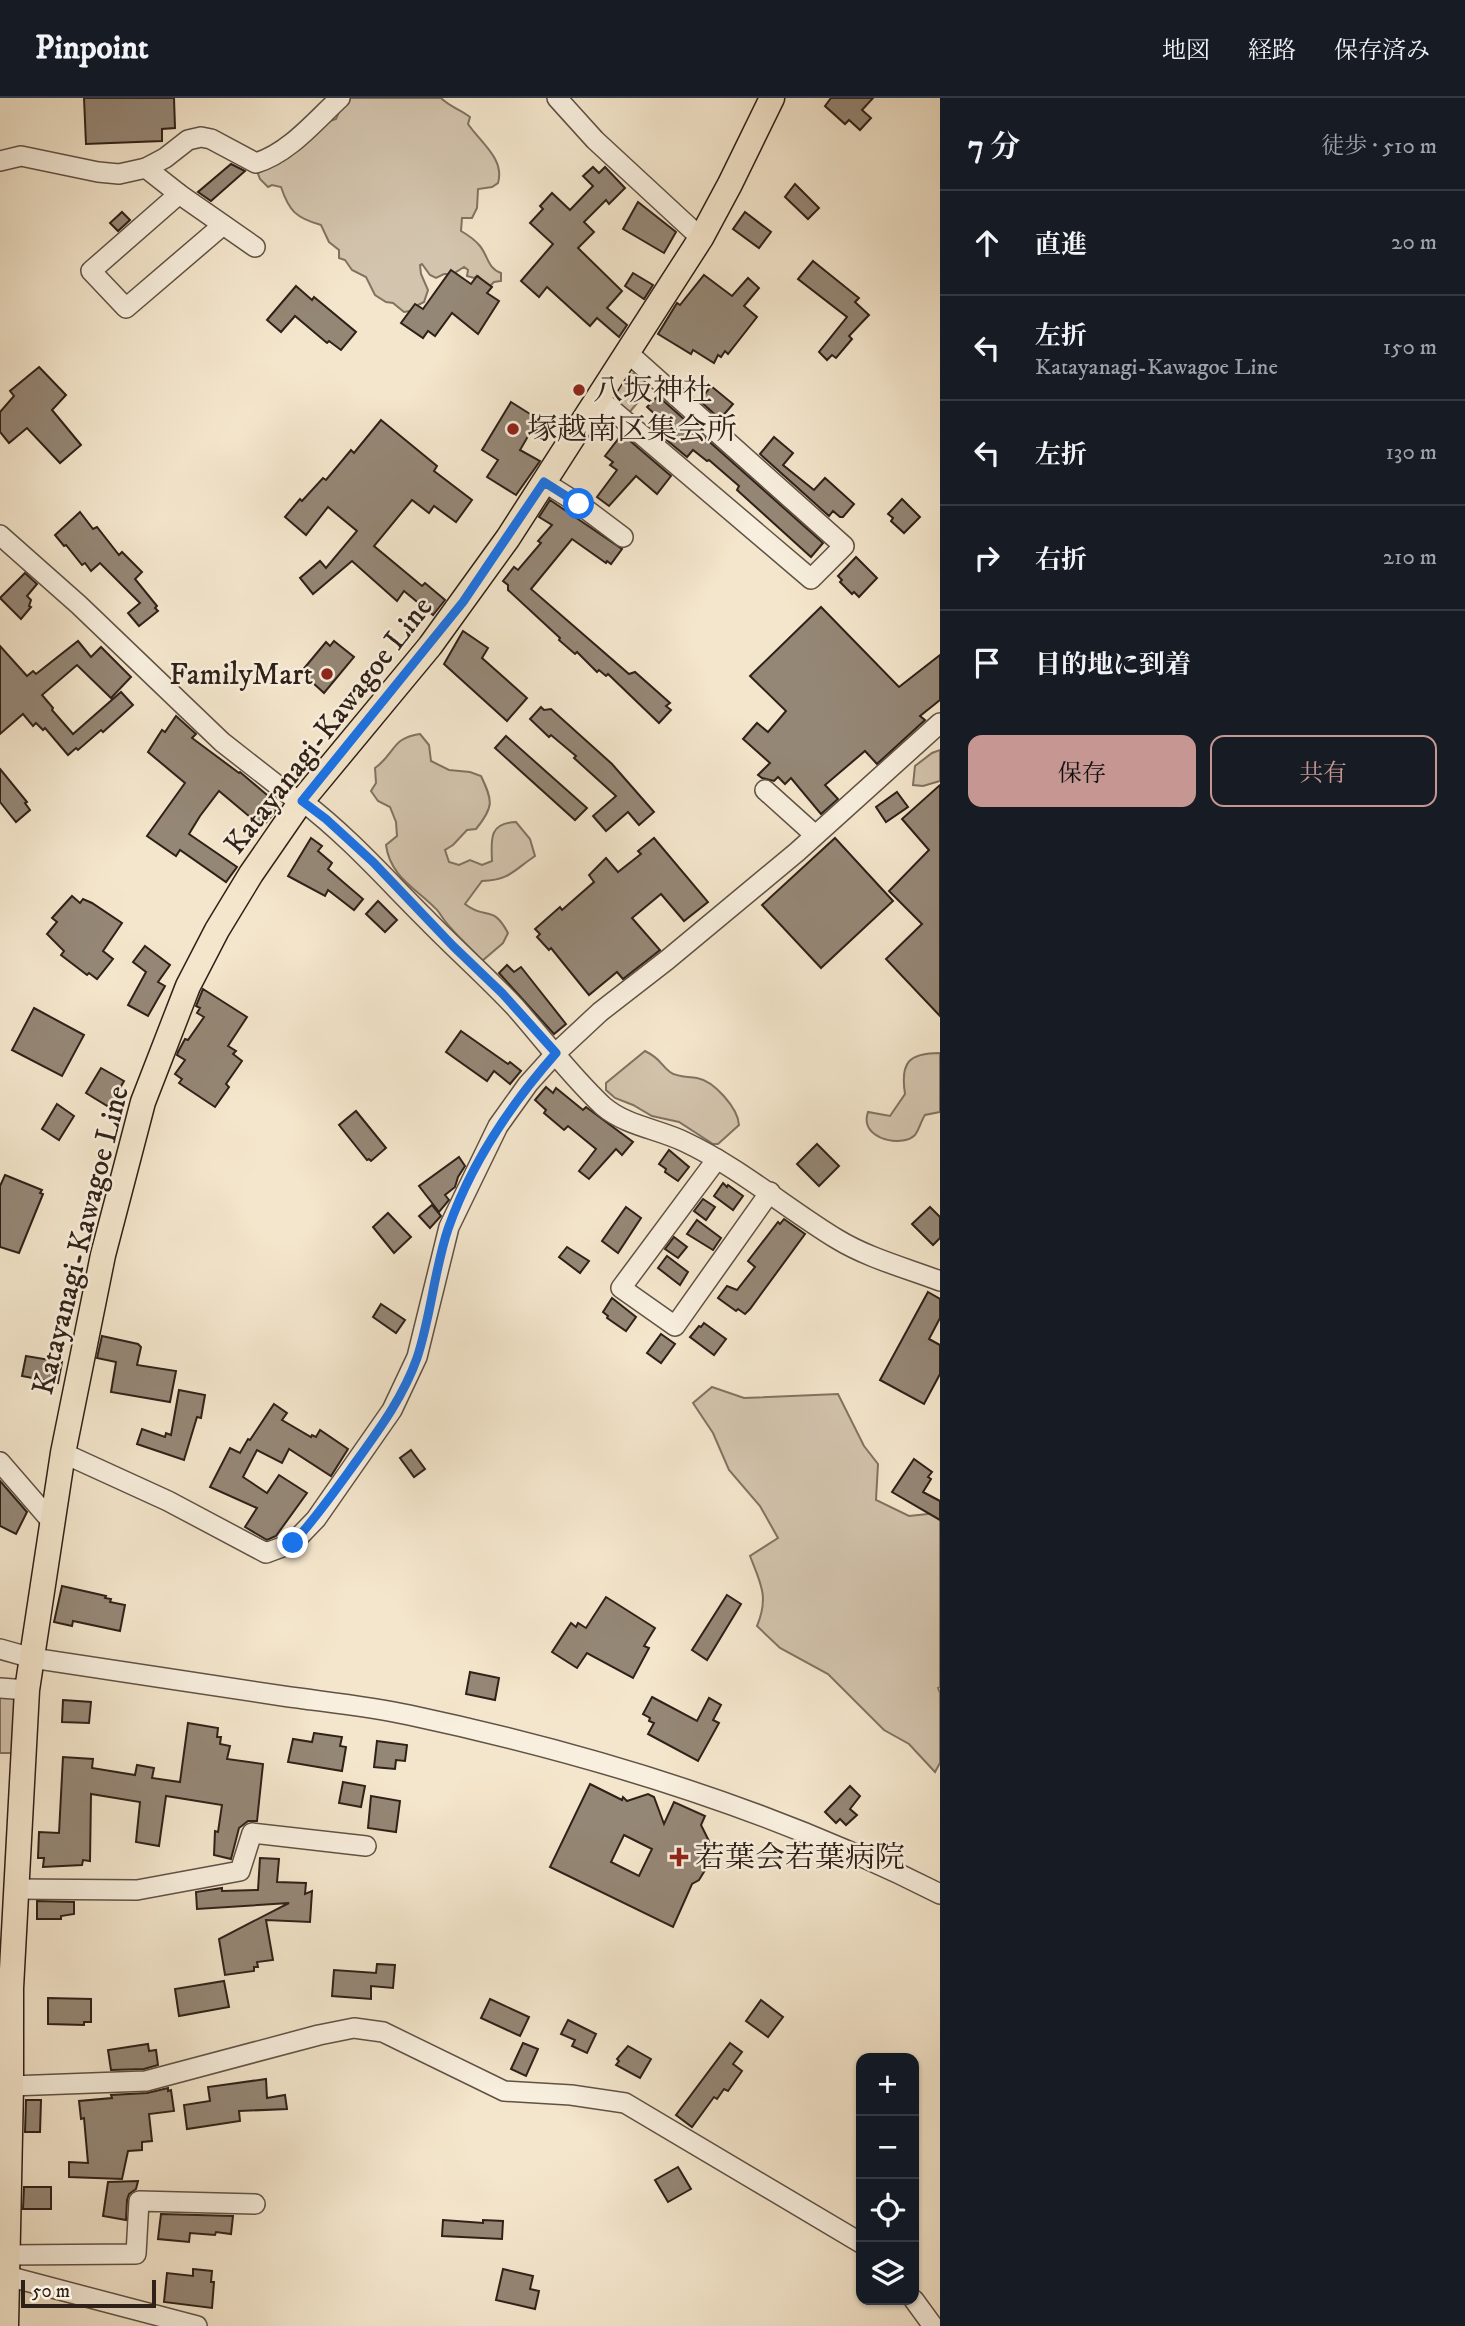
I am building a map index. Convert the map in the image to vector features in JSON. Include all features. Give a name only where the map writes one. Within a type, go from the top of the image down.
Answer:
[{"type":"main road","name":"Katayanagi-Kawagoe Line","points":[[6,2326],[5,2111],[11,2086],[15,1889],[27,1690],[63,1453],[103,1255],[143,1102],[188,986],[217,930],[273,840],[463,602],[544,482],[701,238],[772,98]]},
{"type":"street","points":[[0,161],[21,156],[98,172],[136,172],[165,158],[188,141],[201,137],[211,139],[256,163],[286,148],[340,98]]},
{"type":"street","points":[[557,98],[596,140],[701,238]]},
{"type":"street","points":[[146,168],[255,247]]},
{"type":"street","points":[[179,194],[91,271],[126,309],[223,225]]},
{"type":"street","points":[[597,397],[811,579],[844,546],[627,352]]},
{"type":"street","points":[[544,482],[623,537]]},
{"type":"street","points":[[0,535],[79,605],[222,743],[335,827],[373,862],[437,930],[502,993],[605,1108],[635,1124],[684,1141],[717,1159],[840,1241],[940,1281]]},
{"type":"street","points":[[63,1453],[156,1495],[267,1553],[293,1543],[316,1518],[385,1421],[403,1390],[417,1357],[449,1227],[498,1126],[528,1084],[556,1053],[600,1012],[723,914],[869,789],[940,723]]},
{"type":"street","points":[[765,790],[815,835]]},
{"type":"street","points":[[717,1159],[621,1288],[675,1326],[770,1192]]},
{"type":"street","points":[[0,1462],[52,1522]]},
{"type":"street","points":[[0,1649],[32,1658],[407,1714],[549,1748],[708,1796],[777,1821],[844,1848],[940,1894]]},
{"type":"street","points":[[0,1688],[27,1690]]},
{"type":"street","points":[[15,1889],[137,1890],[240,1871],[252,1833],[366,1846]]},
{"type":"street","points":[[11,2086],[146,2081],[320,2035],[354,2028],[383,2032],[504,2091],[571,2095],[625,2103],[859,2242]]},
{"type":"street","points":[[7,2265],[135,2255],[139,2201],[255,2204]]},
{"type":"street","points":[[7,2265],[197,2326]]},
{"type":"street","points":[[918,2305],[933,2326]]},
{"type":"shaded area","points":[[345,98],[441,98],[470,117],[468,124],[495,159],[499,174],[498,183],[492,187],[478,189],[477,208],[472,218],[462,218],[461,231],[480,246],[491,265],[501,273],[501,281],[494,282],[489,287],[478,276],[467,276],[468,270],[464,267],[453,274],[436,278],[430,275],[422,264],[421,274],[428,290],[424,302],[418,305],[416,310],[404,312],[393,303],[375,295],[366,277],[352,270],[345,260],[339,258],[339,250],[329,242],[321,225],[299,216],[291,208],[281,187],[268,187],[260,179],[257,171],[327,122],[336,119]]},
{"type":"shaded area","points":[[640,372],[654,383],[628,414],[617,404],[615,392],[627,375]]},
{"type":"shaded area","points":[[420,734],[429,745],[431,761],[449,770],[481,776],[488,792],[490,804],[486,815],[476,829],[467,830],[445,850],[449,862],[459,865],[470,860],[482,865],[492,861],[492,839],[496,829],[501,825],[516,822],[530,839],[535,856],[506,876],[482,881],[465,904],[493,915],[508,933],[503,943],[482,961],[436,909],[404,881],[388,856],[386,845],[397,836],[396,822],[390,807],[378,801],[371,791],[376,783],[375,768],[404,739]]},
{"type":"shaded area","points":[[940,750],[940,781],[923,786],[913,785],[915,766]]},
{"type":"shaded area","points":[[645,1051],[673,1074],[697,1078],[711,1084],[730,1103],[739,1125],[718,1144],[713,1144],[679,1122],[652,1116],[615,1098],[606,1090],[606,1083]]},
{"type":"shaded area","points":[[940,1053],[940,1112],[925,1115],[915,1135],[910,1139],[895,1141],[874,1134],[867,1123],[868,1112],[890,1116],[905,1094],[904,1074],[909,1062],[921,1055]]},
{"type":"shaded area","points":[[712,1387],[744,1398],[838,1394],[864,1446],[878,1464],[876,1500],[909,1516],[937,1513],[940,1516],[940,1763],[935,1772],[909,1744],[884,1730],[828,1674],[780,1648],[757,1626],[763,1598],[750,1556],[778,1538],[760,1506],[729,1470],[713,1433],[693,1403]]},
{"type":"shaded area","points":[[0,1694],[14,1696],[16,1700],[12,1753],[0,1753]]},
{"type":"building","points":[[84,98],[174,98],[175,128],[162,129],[162,141],[86,144]]},
{"type":"building","points":[[831,98],[873,98],[862,110],[871,118],[860,130],[849,120],[845,124],[825,106]]},
{"type":"building","points":[[231,164],[245,171],[211,201],[198,192]]},
{"type":"building","points":[[593,167],[599,173],[605,167],[625,188],[609,204],[606,200],[584,222],[594,232],[578,248],[622,291],[607,308],[627,325],[619,337],[597,318],[590,326],[547,287],[539,297],[521,281],[553,244],[530,223],[543,209],[540,206],[552,193],[570,210],[593,186],[583,176]]},
{"type":"building","points":[[795,184],[819,208],[808,219],[785,197]]},
{"type":"building","points":[[638,202],[676,232],[664,253],[623,229]]},
{"type":"building","points":[[122,212],[130,220],[118,231],[110,223]]},
{"type":"building","points":[[745,212],[771,232],[759,248],[733,229]]},
{"type":"building","points":[[813,261],[859,298],[855,302],[869,315],[849,336],[852,339],[836,358],[832,355],[827,360],[819,352],[847,317],[798,279]]},
{"type":"building","points":[[451,270],[471,284],[477,276],[492,287],[487,293],[499,301],[478,334],[452,313],[435,336],[428,331],[423,338],[401,323],[415,304],[423,309]]},
{"type":"building","points":[[633,273],[653,285],[644,299],[625,286]]},
{"type":"building","points":[[704,275],[732,296],[748,278],[759,288],[744,306],[757,317],[728,354],[725,351],[721,357],[718,355],[714,363],[693,350],[691,354],[658,334],[677,303],[680,305]]},
{"type":"building","points":[[296,286],[312,300],[314,297],[356,332],[341,350],[329,341],[327,343],[295,316],[281,332],[267,320]]},
{"type":"building","points":[[39,367],[66,395],[52,410],[81,445],[60,463],[27,428],[9,443],[0,432],[0,412],[14,396],[10,391]]},
{"type":"building","points":[[711,386],[733,404],[720,419],[700,401]]},
{"type":"building","points":[[658,396],[823,543],[811,557],[737,490],[739,486],[709,460],[693,450],[687,457],[651,427],[659,418],[647,407]]},
{"type":"building","points":[[511,402],[538,419],[520,450],[540,461],[516,495],[487,477],[498,460],[482,450]]},
{"type":"building","points":[[381,420],[437,466],[434,471],[472,500],[456,522],[434,506],[429,513],[412,500],[374,546],[422,586],[425,583],[445,600],[433,615],[404,591],[397,601],[352,561],[313,594],[300,578],[320,561],[326,568],[357,531],[328,507],[306,535],[285,517],[323,478],[326,480],[351,450],[354,453]]},
{"type":"building","points":[[622,434],[671,476],[657,494],[636,476],[609,506],[597,497],[617,470],[610,465],[613,462],[605,456]]},
{"type":"building","points":[[774,437],[793,453],[783,465],[814,490],[825,478],[854,504],[843,517],[833,511],[829,516],[760,454]]},
{"type":"building","points":[[902,499],[920,517],[904,533],[891,521],[893,518],[888,514]]},
{"type":"building","points":[[550,500],[622,549],[611,564],[607,561],[606,563],[572,539],[531,589],[629,674],[635,672],[670,703],[666,706],[671,710],[659,723],[608,674],[606,676],[599,670],[597,672],[577,652],[575,654],[559,640],[560,638],[508,590],[508,585],[503,581],[514,567],[518,570],[552,525],[539,517]]},
{"type":"building","points":[[80,512],[93,529],[97,527],[119,555],[122,552],[142,572],[135,579],[157,606],[155,608],[158,611],[139,626],[128,613],[140,603],[100,563],[91,571],[85,563],[82,565],[55,535]]},
{"type":"building","points":[[856,557],[877,578],[859,597],[840,582],[842,580],[838,576]]},
{"type":"building","points":[[25,573],[37,584],[27,596],[31,600],[31,607],[21,619],[0,598]]},
{"type":"building","points":[[821,607],[899,687],[940,655],[940,700],[920,716],[925,720],[877,764],[865,751],[825,785],[838,799],[821,814],[791,778],[785,784],[778,777],[774,781],[758,775],[770,763],[743,739],[757,723],[768,732],[786,711],[750,676]]},
{"type":"building","points":[[463,631],[488,648],[482,658],[527,698],[507,721],[444,664]]},
{"type":"building","points":[[78,641],[91,657],[101,647],[131,677],[111,698],[77,665],[42,695],[52,710],[73,734],[121,692],[133,705],[103,732],[101,730],[68,755],[45,728],[43,730],[36,723],[33,726],[23,714],[0,734],[0,646],[27,676],[33,671],[36,674]]},
{"type":"building","points":[[334,641],[354,657],[324,693],[301,672],[326,642],[330,646]]},
{"type":"building","points":[[541,707],[544,710],[551,709],[612,764],[654,812],[639,825],[628,812],[606,831],[593,816],[616,796],[574,758],[576,756],[551,735],[549,737],[530,719]]},
{"type":"building","points":[[176,716],[196,734],[192,738],[240,772],[280,806],[262,827],[219,791],[200,816],[189,834],[237,867],[226,882],[180,850],[176,856],[147,836],[185,783],[148,752],[162,730],[165,732]]},
{"type":"building","points":[[506,736],[587,808],[575,820],[495,748]]},
{"type":"building","points":[[0,769],[27,802],[25,803],[30,810],[16,822],[0,802]]},
{"type":"building","points":[[940,785],[940,1016],[886,959],[922,924],[889,891],[929,850],[902,819]]},
{"type":"building","points":[[897,792],[908,807],[886,822],[876,807]]},
{"type":"building","points":[[311,838],[322,846],[318,851],[332,863],[328,869],[363,899],[354,910],[328,890],[325,896],[288,876]]},
{"type":"building","points":[[654,838],[708,902],[684,921],[661,894],[632,918],[660,950],[623,979],[617,972],[589,995],[551,948],[549,950],[537,937],[540,934],[535,929],[594,882],[589,875],[606,858],[618,872],[641,854],[638,851]]},
{"type":"building","points":[[835,838],[893,901],[821,968],[762,905]]},
{"type":"building","points":[[72,896],[80,903],[83,899],[92,903],[122,923],[103,951],[113,959],[97,979],[89,973],[87,975],[61,955],[64,951],[47,934],[57,922],[52,918]]},
{"type":"building","points":[[378,901],[397,920],[385,932],[366,914]]},
{"type":"building","points":[[145,946],[170,965],[158,982],[165,986],[148,1016],[128,1005],[146,972],[133,962]]},
{"type":"building","points":[[507,965],[514,972],[521,967],[566,1024],[554,1034],[499,973]]},
{"type":"building","points":[[203,989],[247,1017],[228,1046],[236,1051],[233,1054],[242,1061],[226,1084],[229,1087],[215,1107],[179,1083],[182,1079],[175,1074],[185,1060],[177,1055],[178,1052],[185,1039],[188,1040],[204,1017],[197,1013],[200,1008],[196,1006]]},
{"type":"building","points":[[34,1008],[84,1035],[62,1076],[12,1050]]},
{"type":"building","points":[[461,1031],[521,1071],[510,1084],[494,1071],[487,1081],[446,1052]]},
{"type":"building","points":[[101,1068],[124,1081],[109,1107],[86,1093]]},
{"type":"building","points":[[546,1087],[553,1093],[556,1088],[583,1110],[586,1107],[633,1142],[622,1155],[616,1149],[589,1179],[579,1171],[596,1149],[568,1126],[564,1130],[544,1113],[546,1110],[535,1100]]},
{"type":"building","points":[[57,1104],[74,1116],[59,1140],[42,1129]]},
{"type":"building","points":[[356,1111],[386,1148],[371,1161],[367,1160],[339,1125]]},
{"type":"building","points":[[817,1144],[839,1166],[819,1186],[797,1164]]},
{"type":"building","points":[[669,1150],[689,1167],[678,1181],[659,1164]]},
{"type":"building","points":[[459,1157],[465,1166],[455,1187],[445,1195],[449,1200],[439,1212],[419,1186]]},
{"type":"building","points":[[5,1175],[42,1190],[40,1193],[43,1194],[19,1253],[0,1247],[0,1186]]},
{"type":"building","points":[[723,1183],[743,1196],[733,1210],[714,1196]]},
{"type":"building","points":[[703,1199],[715,1207],[706,1220],[694,1211]]},
{"type":"building","points":[[432,1205],[441,1216],[430,1228],[419,1216]]},
{"type":"building","points":[[626,1207],[641,1218],[618,1253],[602,1241]]},
{"type":"building","points":[[930,1207],[940,1217],[940,1238],[933,1245],[912,1224]]},
{"type":"building","points":[[388,1213],[411,1237],[394,1253],[373,1227]]},
{"type":"building","points":[[784,1219],[805,1234],[750,1309],[745,1314],[738,1309],[736,1311],[718,1298],[727,1286],[737,1290],[755,1267],[748,1261],[778,1222],[780,1224]]},
{"type":"building","points":[[697,1220],[721,1238],[713,1250],[687,1234]]},
{"type":"building","points":[[674,1237],[687,1247],[678,1258],[665,1249]]},
{"type":"building","points":[[567,1247],[589,1261],[580,1273],[559,1257]]},
{"type":"building","points":[[667,1256],[688,1272],[680,1285],[658,1268]]},
{"type":"building","points":[[928,1292],[940,1299],[940,1318],[929,1339],[940,1345],[940,1374],[924,1404],[880,1380]]},
{"type":"building","points":[[612,1298],[636,1317],[626,1331],[603,1312]]},
{"type":"building","points":[[381,1304],[405,1320],[396,1333],[373,1317]]},
{"type":"building","points":[[704,1323],[726,1339],[714,1355],[690,1337]]},
{"type":"building","points":[[661,1334],[675,1344],[661,1363],[647,1353]]},
{"type":"building","points":[[102,1336],[138,1344],[141,1347],[137,1365],[176,1371],[170,1402],[111,1392],[116,1362],[97,1358]]},
{"type":"building","points":[[26,1356],[62,1362],[58,1383],[22,1376]]},
{"type":"building","points":[[179,1390],[205,1395],[201,1418],[197,1417],[184,1460],[137,1444],[142,1429],[165,1437],[166,1433],[171,1435]]},
{"type":"building","points":[[274,1404],[287,1413],[282,1420],[311,1437],[316,1437],[320,1430],[348,1449],[331,1476],[289,1449],[282,1463],[257,1450],[243,1477],[267,1493],[279,1475],[307,1493],[276,1536],[267,1540],[245,1527],[257,1508],[210,1487],[230,1448],[240,1453]]},
{"type":"building","points":[[411,1450],[425,1469],[414,1477],[400,1458]]},
{"type":"building","points":[[914,1459],[932,1472],[923,1492],[940,1501],[940,1520],[892,1492]]},
{"type":"building","points":[[0,1481],[27,1512],[16,1534],[0,1526]]},
{"type":"building","points":[[62,1586],[106,1596],[105,1598],[111,1599],[110,1602],[125,1605],[120,1631],[73,1621],[72,1626],[54,1622]]},
{"type":"building","points":[[727,1595],[741,1604],[707,1660],[692,1650]]},
{"type":"building","points":[[606,1597],[655,1628],[644,1646],[649,1648],[633,1678],[587,1653],[577,1668],[552,1652],[571,1623],[576,1627],[578,1623],[586,1628]]},
{"type":"building","points":[[470,1672],[499,1678],[495,1700],[466,1694]]},
{"type":"building","points":[[652,1697],[697,1721],[709,1698],[721,1705],[713,1720],[719,1723],[698,1761],[648,1734],[654,1723],[643,1714]]},
{"type":"building","points":[[63,1700],[91,1702],[89,1723],[62,1722]]},
{"type":"building","points":[[188,1723],[218,1728],[217,1737],[221,1737],[220,1744],[230,1746],[227,1759],[263,1764],[257,1821],[248,1821],[239,1828],[231,1859],[214,1855],[215,1831],[218,1832],[222,1805],[166,1796],[159,1846],[136,1842],[140,1802],[91,1794],[90,1861],[83,1860],[82,1865],[43,1867],[44,1858],[38,1858],[39,1832],[59,1833],[63,1757],[93,1759],[92,1768],[135,1775],[137,1765],[154,1768],[152,1778],[180,1782]]},
{"type":"building","points":[[314,1733],[342,1737],[340,1746],[346,1747],[342,1771],[288,1762],[293,1739],[312,1742]]},
{"type":"building","points":[[377,1741],[407,1745],[405,1761],[396,1760],[395,1769],[374,1767]]},
{"type":"building","points":[[343,1782],[365,1786],[361,1807],[339,1803]]},
{"type":"building","name":"若葉会若葉病院","points":[[590,1784],[622,1800],[623,1797],[627,1801],[648,1794],[654,1797],[664,1824],[674,1802],[705,1816],[701,1825],[709,1841],[710,1862],[699,1880],[692,1884],[673,1927],[550,1867]],"holes":[[[624,1835],[652,1849],[639,1876],[611,1862]]]},
{"type":"building","points":[[850,1786],[860,1796],[850,1809],[857,1815],[846,1825],[840,1819],[836,1823],[825,1812]]},
{"type":"building","points":[[371,1796],[400,1801],[396,1832],[368,1828]]},
{"type":"building","points":[[260,1858],[279,1859],[277,1882],[306,1883],[305,1894],[312,1891],[310,1922],[266,1920],[273,1960],[257,1962],[258,1967],[254,1967],[254,1971],[225,1975],[219,1939],[289,1903],[197,1909],[196,1892],[222,1888],[222,1891],[258,1890]]},
{"type":"building","points":[[37,1901],[74,1902],[74,1914],[61,1916],[61,1919],[37,1919]]},
{"type":"building","points":[[377,1964],[395,1965],[393,1988],[371,1986],[371,1999],[332,1996],[334,1970],[376,1973]]},
{"type":"building","points":[[224,1981],[229,2007],[179,2016],[175,1989]]},
{"type":"building","points":[[48,1998],[91,1999],[91,2022],[84,2022],[84,2025],[48,2024]]},
{"type":"building","points":[[490,1999],[529,2017],[520,2036],[481,2018]]},
{"type":"building","points":[[761,2000],[783,2017],[768,2037],[746,2021]]},
{"type":"building","points":[[568,2020],[596,2034],[587,2053],[572,2046],[575,2040],[561,2034]]},
{"type":"building","points":[[523,2043],[538,2049],[526,2076],[511,2069]]},
{"type":"building","points":[[730,2043],[742,2052],[733,2064],[742,2071],[728,2091],[724,2089],[717,2099],[714,2097],[692,2127],[676,2115]]},
{"type":"building","points":[[148,2044],[149,2051],[156,2050],[158,2065],[144,2069],[111,2070],[108,2050]]},
{"type":"building","points":[[628,2046],[651,2059],[640,2078],[616,2065],[619,2061],[617,2059]]},
{"type":"building","points":[[266,2079],[267,2098],[285,2095],[287,2109],[239,2111],[240,2121],[187,2129],[184,2105],[210,2101],[208,2087]]},
{"type":"building","points":[[168,2088],[168,2091],[171,2090],[174,2111],[149,2114],[152,2141],[142,2142],[142,2150],[128,2151],[122,2179],[69,2177],[69,2162],[88,2163],[84,2118],[81,2119],[79,2101]]},
{"type":"building","points":[[26,2100],[41,2100],[40,2132],[25,2132]]},
{"type":"building","points":[[678,2167],[691,2189],[668,2202],[655,2180]]},
{"type":"building","points":[[138,2181],[136,2189],[129,2194],[127,2200],[126,2220],[103,2216],[108,2182]]},
{"type":"building","points":[[24,2187],[51,2187],[51,2209],[23,2209]]},
{"type":"building","points":[[161,2214],[233,2216],[231,2234],[190,2233],[189,2242],[158,2239]]},
{"type":"building","points":[[443,2220],[483,2223],[483,2220],[503,2221],[502,2239],[442,2236]]},
{"type":"building","points":[[193,2269],[212,2271],[212,2308],[164,2302],[167,2273],[193,2276]]},
{"type":"building","points":[[503,2269],[533,2276],[530,2289],[539,2291],[535,2309],[496,2300]]},
{"type":"place","name":"八坂神社","points":[[579,390]]},
{"type":"place","name":"塚越南区集会所","points":[[513,429]]},
{"type":"place","name":"FamilyMart","points":[[327,674]]},
{"type":"place","name":"若葉会若葉病院","points":[[679,1857]]},
{"type":"route","points":[[293,1543],[316,1518],[385,1421],[403,1390],[417,1357],[449,1227],[466,1189],[498,1126],[528,1084],[556,1053],[502,993],[413,906],[373,862],[302,801],[430,646],[508,538],[544,482],[579,504]]}]
